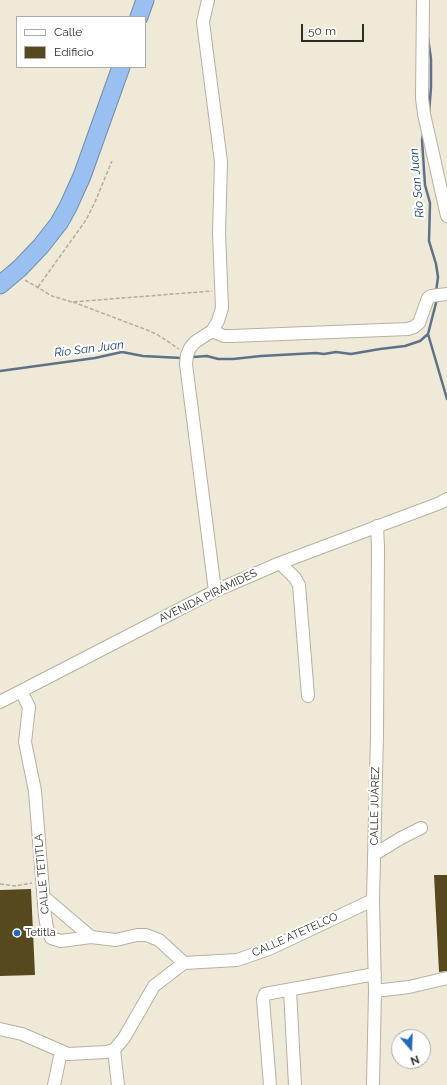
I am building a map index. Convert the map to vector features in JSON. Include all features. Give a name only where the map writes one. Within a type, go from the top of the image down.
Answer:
[{"type":"highway","points":[[139,16],[145,0]]},
{"type":"highway","points":[[3,283],[41,246],[59,223],[68,207],[82,176],[121,68]]},
{"type":"street","points":[[208,0],[204,22],[221,162],[219,233],[222,308],[218,321],[212,331],[195,342],[190,348],[187,355],[186,371],[215,591]]},
{"type":"street","points":[[423,0],[422,98],[424,114],[445,191],[447,216]]},
{"type":"street","points":[[212,331],[224,336],[232,336],[408,329],[419,323],[428,298],[431,296],[447,294]]},
{"type":"street","name":"AVENIDA PIRÁMIDES","points":[[0,702],[215,591],[280,563],[440,503],[447,499]]},
{"type":"street","name":"CALLE JUÁREZ","points":[[373,1085],[375,991],[373,900],[378,563],[377,526]]},
{"type":"street","points":[[280,563],[300,585],[308,696]]},
{"type":"street","name":"CALLE TETITLA","points":[[21,690],[28,708],[25,742],[35,791],[47,928],[51,938],[61,941],[90,937],[116,940],[137,935],[152,937],[159,940],[184,962]]},
{"type":"street","points":[[374,854],[421,828]]},
{"type":"street","points":[[44,897],[90,937]]},
{"type":"street","name":"CALLE ATETELCO","points":[[184,962],[237,960],[269,949],[373,900]]},
{"type":"street","points":[[0,1029],[22,1034],[61,1052],[75,1054],[114,1050],[124,1038],[154,986],[184,962]]},
{"type":"street","points":[[270,1085],[264,996],[268,993],[374,974]]},
{"type":"street","points":[[375,991],[409,987],[447,978]]},
{"type":"street","points":[[290,990],[295,1085]]},
{"type":"street","points":[[114,1050],[118,1085]]},
{"type":"street","points":[[54,1085],[61,1052]]},
{"type":"path","points":[[38,287],[86,220],[112,161]]},
{"type":"path","points":[[3,283],[27,281],[59,299],[72,302],[147,330],[169,342],[187,355]]},
{"type":"path","points":[[72,302],[222,290]]},
{"type":"path","points":[[0,884],[15,886],[43,882]]},
{"type":"building","points":[[434,875],[447,875],[447,971],[439,972]]},
{"type":"building","name":"Tetitla","points":[[31,889],[35,975],[0,976],[0,890]]},
{"type":"waterway","name":"Río San Juan","points":[[428,38],[431,59],[429,113]]},
{"type":"waterway","name":"Río San Juan","points":[[423,135],[425,185],[430,203],[429,241],[436,264],[438,277],[436,292]]},
{"type":"waterway","name":"Río San Juan","points":[[193,357],[207,356],[218,359],[233,359],[336,352],[351,354],[405,346],[420,341],[428,334],[437,299]]},
{"type":"waterway","points":[[428,334],[447,399]]},
{"type":"waterway","name":"Río San Juan","points":[[0,371],[95,358],[122,352],[143,356],[181,358]]},
{"type":"place","name":"Tetitla","points":[[17,933]]}]
